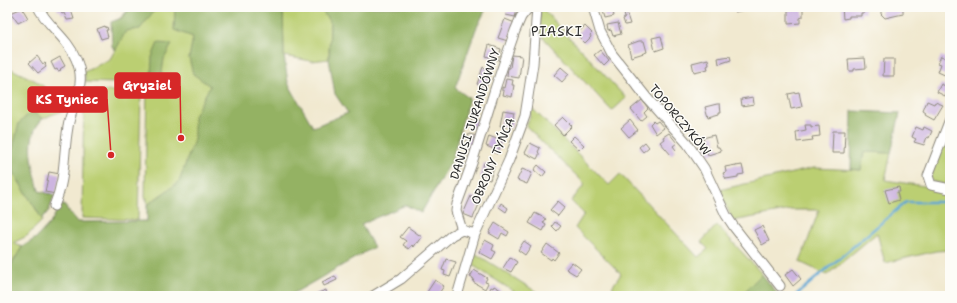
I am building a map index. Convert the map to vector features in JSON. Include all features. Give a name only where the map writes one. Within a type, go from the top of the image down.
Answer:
[{"type":"street","points":[[38,7],[72,50],[79,69],[80,78],[68,127],[62,182],[54,206]]},
{"type":"street","name":"DANUSI JURANDÓWNY","points":[[462,230],[456,211],[457,204],[515,31],[521,18],[529,7]]},
{"type":"street","name":"OBRONY TYŃCA","points":[[458,296],[475,234],[509,160],[525,116],[533,64],[537,7]]},
{"type":"street","name":"TOPORCZYKÓW","points":[[593,7],[600,31],[612,54],[647,98],[687,143],[704,168],[726,215],[734,228],[780,286]]},
{"type":"street","points":[[950,119],[928,176],[931,186],[950,188]]},
{"type":"street","points":[[373,296],[401,279],[452,235],[462,230],[475,234]]},
{"type":"green space","points":[[131,7],[197,7],[210,86],[220,179],[162,194],[147,205],[147,198],[145,199],[147,84],[86,82],[84,72],[110,59],[119,43],[115,21]]},
{"type":"green space","points":[[131,7],[169,7],[154,11],[140,29],[126,31],[115,51],[112,46],[111,22],[122,18]]},
{"type":"green space","points":[[175,7],[283,7],[284,56],[288,83],[313,127],[348,113],[335,94],[329,59],[330,22],[319,7],[487,7],[476,29],[455,88],[469,98],[451,162],[421,213],[406,205],[361,224],[374,247],[289,296],[138,296],[136,293],[130,296],[7,296],[7,269],[10,267],[22,247],[36,238],[51,222],[60,205],[64,205],[77,222],[147,221],[147,205],[179,182],[194,140],[194,116],[210,86],[193,74],[189,58],[193,37],[174,30]]},
{"type":"green space","points":[[283,7],[319,7],[330,22],[329,59],[311,61],[284,56]]},
{"type":"green space","points":[[541,7],[626,98],[612,111],[538,32]]},
{"type":"green space","points":[[158,43],[172,44],[164,59],[161,79],[151,77],[152,57]]},
{"type":"green space","points":[[7,67],[36,81],[67,104],[66,110],[43,119],[32,112],[15,175],[42,221],[27,236],[13,243],[22,247],[10,267],[7,269]]},
{"type":"green space","points":[[84,90],[141,92],[138,220],[82,218]]},
{"type":"green space","points":[[531,107],[609,185],[620,174],[698,257],[708,249],[701,242],[717,225],[762,274],[740,296],[623,296],[612,287],[621,274],[575,228],[584,214],[571,201],[585,184],[526,126],[530,117]]},
{"type":"green space","points":[[32,111],[43,119],[33,134],[32,143],[33,163],[39,191],[55,195],[49,210],[42,219],[15,175],[10,159],[19,123]]},
{"type":"green space","points":[[852,111],[900,113],[891,153],[864,152],[861,170],[851,169]]},
{"type":"green space","points":[[950,124],[950,185],[933,182],[930,178]]},
{"type":"green space","points":[[864,152],[891,153],[885,180],[950,190],[950,250],[936,251],[885,263],[877,233],[827,275],[800,262],[819,210],[791,210],[733,221],[719,190],[814,168],[861,170]]},
{"type":"green space","points":[[473,252],[543,296],[521,296],[469,263]]},
{"type":"green space","points":[[762,274],[779,296],[740,296]]},
{"type":"building","points":[[70,7],[74,19],[67,20],[64,13],[62,14],[60,10],[58,11],[57,8]]},
{"type":"building","points":[[508,7],[518,7],[515,17],[506,15]]},
{"type":"building","points":[[602,7],[612,7],[614,16],[605,18]]},
{"type":"building","points":[[734,7],[753,7],[754,8],[735,12]]},
{"type":"building","points":[[842,7],[864,7],[865,13],[861,13],[861,16],[849,16],[849,18],[843,19]]},
{"type":"building","points":[[883,7],[903,7],[903,14],[885,18],[881,14],[881,9]]},
{"type":"building","points":[[22,8],[28,18],[18,23],[11,13]]},
{"type":"building","points":[[803,8],[803,17],[800,18],[800,23],[788,24],[788,10]]},
{"type":"building","points":[[626,12],[630,24],[625,25],[623,19],[625,18],[624,13]]},
{"type":"building","points":[[505,19],[515,23],[508,41],[498,38]]},
{"type":"building","points":[[618,23],[621,34],[613,36],[611,30],[608,31],[607,25]]},
{"type":"building","points":[[105,26],[108,30],[106,30],[108,37],[101,39],[97,29]]},
{"type":"building","points":[[585,26],[592,33],[590,35],[591,37],[585,43],[576,34]]},
{"type":"building","points":[[661,36],[664,48],[655,51],[652,38]]},
{"type":"building","points":[[639,41],[644,41],[647,52],[631,57],[628,45]]},
{"type":"building","points":[[489,45],[501,49],[498,60],[486,56]]},
{"type":"building","points":[[600,50],[609,61],[604,66],[594,55]]},
{"type":"building","points":[[512,55],[522,56],[519,78],[507,76]]},
{"type":"building","points":[[37,56],[43,64],[46,64],[46,67],[38,73],[29,63]]},
{"type":"building","points":[[730,56],[731,60],[719,64],[718,58]]},
{"type":"building","points":[[941,56],[950,60],[950,69],[947,76],[938,72],[941,64],[938,63]]},
{"type":"building","points":[[60,57],[65,66],[58,71],[57,69],[55,70],[51,62]]},
{"type":"building","points":[[865,58],[866,68],[849,71],[848,59]]},
{"type":"building","points":[[708,59],[708,69],[694,72],[692,63]]},
{"type":"building","points":[[884,59],[894,59],[894,76],[883,76]]},
{"type":"building","points":[[483,67],[492,71],[486,87],[477,84]]},
{"type":"building","points":[[561,67],[569,74],[562,82],[554,75]]},
{"type":"building","points":[[506,79],[513,80],[512,85],[514,85],[512,97],[503,95],[504,91],[502,91],[502,87],[504,88]]},
{"type":"building","points":[[941,84],[950,88],[945,96],[937,92]]},
{"type":"building","points":[[799,92],[802,107],[791,109],[788,94]]},
{"type":"building","points":[[753,97],[754,104],[742,106],[741,99]]},
{"type":"building","points":[[642,100],[648,108],[644,112],[647,116],[641,121],[631,109]]},
{"type":"building","points":[[927,101],[934,104],[935,102],[943,105],[934,120],[925,115],[926,113],[923,111]]},
{"type":"building","points":[[720,104],[721,112],[708,117],[705,107]]},
{"type":"building","points":[[503,110],[514,112],[511,128],[500,126]]},
{"type":"building","points":[[563,117],[572,126],[563,135],[554,125]]},
{"type":"building","points":[[472,118],[482,121],[480,130],[470,127]]},
{"type":"building","points":[[630,120],[638,130],[629,137],[621,128]]},
{"type":"building","points":[[653,121],[655,123],[658,121],[664,128],[656,134],[650,124]]},
{"type":"building","points":[[805,125],[811,125],[811,127],[819,126],[820,136],[812,137],[813,140],[797,142],[796,132],[806,130]]},
{"type":"building","points":[[916,127],[923,130],[924,127],[932,131],[929,138],[927,137],[924,145],[914,142],[916,139],[912,137]]},
{"type":"building","points":[[833,131],[845,131],[844,153],[832,153]]},
{"type":"building","points":[[669,133],[677,143],[673,146],[676,150],[671,155],[660,142],[664,139],[663,137]]},
{"type":"building","points":[[469,134],[477,136],[473,151],[465,148]]},
{"type":"building","points":[[714,135],[717,147],[719,147],[721,151],[708,155],[703,138]]},
{"type":"building","points":[[489,136],[502,141],[497,154],[493,152],[494,149],[486,146]]},
{"type":"building","points":[[574,136],[584,145],[579,150],[569,141]]},
{"type":"building","points":[[645,142],[649,147],[643,152],[639,147]]},
{"type":"building","points":[[530,143],[540,148],[537,159],[525,153]]},
{"type":"building","points":[[484,163],[494,166],[490,180],[480,177]]},
{"type":"building","points":[[538,165],[546,172],[542,177],[534,170]]},
{"type":"building","points":[[742,165],[744,174],[738,175],[738,177],[726,179],[723,173],[726,172],[725,167]]},
{"type":"building","points":[[522,169],[532,173],[527,184],[517,180]]},
{"type":"building","points":[[49,172],[60,174],[56,194],[45,192]]},
{"type":"building","points":[[899,187],[900,192],[897,192],[899,200],[889,203],[885,190]]},
{"type":"building","points":[[471,196],[481,200],[473,218],[463,214]]},
{"type":"building","points":[[558,201],[565,207],[558,216],[550,210]]},
{"type":"building","points":[[501,203],[508,208],[506,212],[499,207]]},
{"type":"building","points":[[535,213],[546,219],[543,223],[546,225],[543,231],[529,223]]},
{"type":"building","points":[[555,222],[561,226],[557,231],[552,226]]},
{"type":"building","points":[[495,223],[509,232],[507,236],[502,233],[499,239],[489,233]]},
{"type":"building","points":[[762,226],[769,241],[762,245],[754,230]]},
{"type":"building","points":[[408,227],[422,237],[414,247],[412,245],[409,249],[403,245],[406,241],[400,237]]},
{"type":"building","points":[[485,240],[494,245],[492,250],[496,252],[492,259],[479,252]]},
{"type":"building","points":[[524,241],[531,246],[525,255],[518,250]]},
{"type":"building","points":[[547,244],[559,253],[554,260],[552,258],[551,260],[541,253]]},
{"type":"building","points":[[510,257],[517,262],[511,272],[503,268]]},
{"type":"building","points":[[446,259],[456,262],[450,277],[444,275],[445,271],[442,270]]},
{"type":"building","points":[[572,262],[581,269],[576,275],[566,269]]},
{"type":"building","points":[[793,269],[801,279],[793,286],[785,275]]},
{"type":"building","points":[[474,270],[487,278],[485,282],[488,283],[485,289],[473,282],[474,279],[470,277]]},
{"type":"building","points":[[335,276],[337,280],[324,286],[322,282]]},
{"type":"building","points":[[435,280],[444,286],[437,296],[433,296],[427,292]]},
{"type":"building","points":[[494,286],[501,290],[500,291],[502,292],[500,296],[489,291],[491,287],[493,288]]},
{"type":"building","points":[[326,290],[327,296],[310,296]]},
{"type":"waterway","points":[[796,295],[906,202],[950,202]]},
{"type":"place","name":"Gryziel","points":[[181,138]]},
{"type":"place","name":"KS Tyniec","points":[[111,155]]},
{"type":"district","name":"PIASKI","points":[[557,31]]}]
